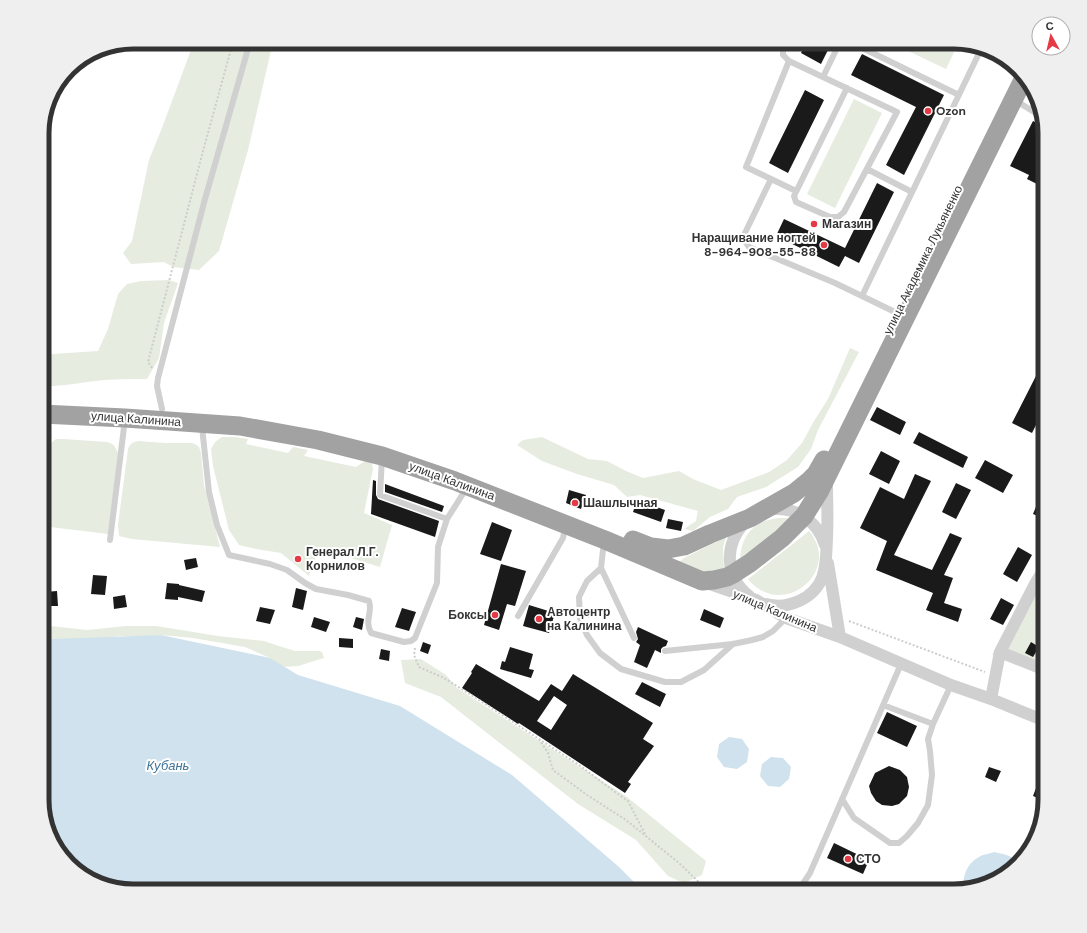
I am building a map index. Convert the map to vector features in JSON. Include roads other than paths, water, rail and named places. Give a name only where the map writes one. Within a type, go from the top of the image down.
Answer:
[{"type":"highway","name":"улица Академика Лукьяненко","points":[[833,454],[897,313],[1014,73]]},
{"type":"highway","name":"улица Академика Лукьяненко","points":[[833,454],[1022,83]]},
{"type":"highway","name":"улица Калинина","points":[[49,410],[162,409],[242,416],[320,429],[385,446],[459,472],[651,547],[668,549],[684,546],[756,515],[804,486],[833,454]]},
{"type":"highway","name":"улица Калинина","points":[[49,410],[125,418],[240,426],[318,440],[382,456],[468,486],[702,581]]},
{"type":"highway","points":[[702,581],[714,580],[733,574],[750,563],[782,538],[804,516],[819,492],[827,476],[833,454]]},
{"type":"street","points":[[827,476],[828,518],[827,555],[826,568],[816,588],[806,597],[794,603],[782,606],[768,605],[756,600],[742,590],[733,574],[730,560],[730,550],[733,540],[740,528],[756,515],[776,509],[795,512],[812,522],[819,530],[824,540],[827,555]]},
{"type":"street","name":"улица Калинина","points":[[827,555],[840,637]]},
{"type":"street","name":"улица Калинина","points":[[702,581],[756,600],[786,618],[840,637],[951,685],[1038,718]]},
{"type":"street","points":[[991,699],[1000,652],[1038,587]]},
{"type":"street","points":[[1000,652],[1038,667]]},
{"type":"lane","points":[[162,409],[157,386],[158,378],[205,199],[248,49]]},
{"type":"lane","points":[[783,49],[783,55],[789,61],[897,112],[844,212],[838,217],[830,218],[796,202],[794,196],[846,88]]},
{"type":"lane","points":[[823,77],[837,49]]},
{"type":"lane","points":[[864,49],[959,95]]},
{"type":"lane","points":[[862,296],[979,53]]},
{"type":"lane","points":[[789,61],[746,167],[796,191]]},
{"type":"lane","points":[[1013,99],[1035,113]]},
{"type":"lane","points":[[867,169],[912,192]]},
{"type":"lane","points":[[771,179],[744,235],[745,241],[749,247],[835,283],[897,313]]},
{"type":"lane","points":[[110,540],[125,418]]},
{"type":"lane","points":[[201,423],[209,492],[217,525],[230,555],[270,564],[287,570],[305,583],[316,588],[369,601],[371,606],[368,623],[372,633],[404,642],[411,641],[415,638],[437,583],[438,547],[447,518],[468,486]]},
{"type":"lane","points":[[382,456],[380,495],[447,518]]},
{"type":"lane","points":[[518,616],[563,538],[566,525]]},
{"type":"lane","points":[[604,540],[601,568],[634,638]]},
{"type":"lane","points":[[601,568],[587,581],[579,596],[580,618],[587,635],[600,653],[621,669],[665,682],[681,682],[704,670],[733,644]]},
{"type":"lane","points":[[665,651],[733,644],[763,637],[773,631],[786,618]]},
{"type":"lane","points":[[803,884],[810,873],[901,664]]},
{"type":"lane","points":[[842,799],[854,818],[890,843],[899,843],[907,836],[918,823],[928,805],[932,775],[928,740],[933,724],[951,685]]},
{"type":"lane","points":[[883,704],[933,724]]},
{"type":"water","name":"Кубань","points":[[161,635],[270,658],[298,675],[400,706],[512,775],[619,867],[636,884],[132,884],[106,880],[86,870],[70,856],[60,842],[52,822],[49,806],[49,638],[55,639]]},
{"type":"water","points":[[729,737],[742,739],[749,749],[747,762],[737,769],[724,767],[717,757],[719,744]]},
{"type":"water","points":[[771,757],[783,758],[791,767],[789,779],[780,787],[768,786],[760,776],[762,764]]},
{"type":"water","points":[[994,852],[1004,854],[1014,859],[1001,870],[981,880],[964,883],[968,867],[981,856]]},
{"type":"place","name":"Ozon","points":[[928,111]]},
{"type":"place","name":"Магазин","points":[[814,224]]},
{"type":"place","name":"Наращивание ногтей 8-964-908-55-88","points":[[824,245]]},
{"type":"place","name":"Шашлычная","points":[[575,503]]},
{"type":"place","name":"Генерал Л.Г. Корнилов","points":[[298,559]]},
{"type":"place","name":"Боксы","points":[[495,615]]},
{"type":"place","name":"Автоцентр на Калинина","points":[[539,619]]},
{"type":"place","name":"СТО","points":[[848,859]]}]
